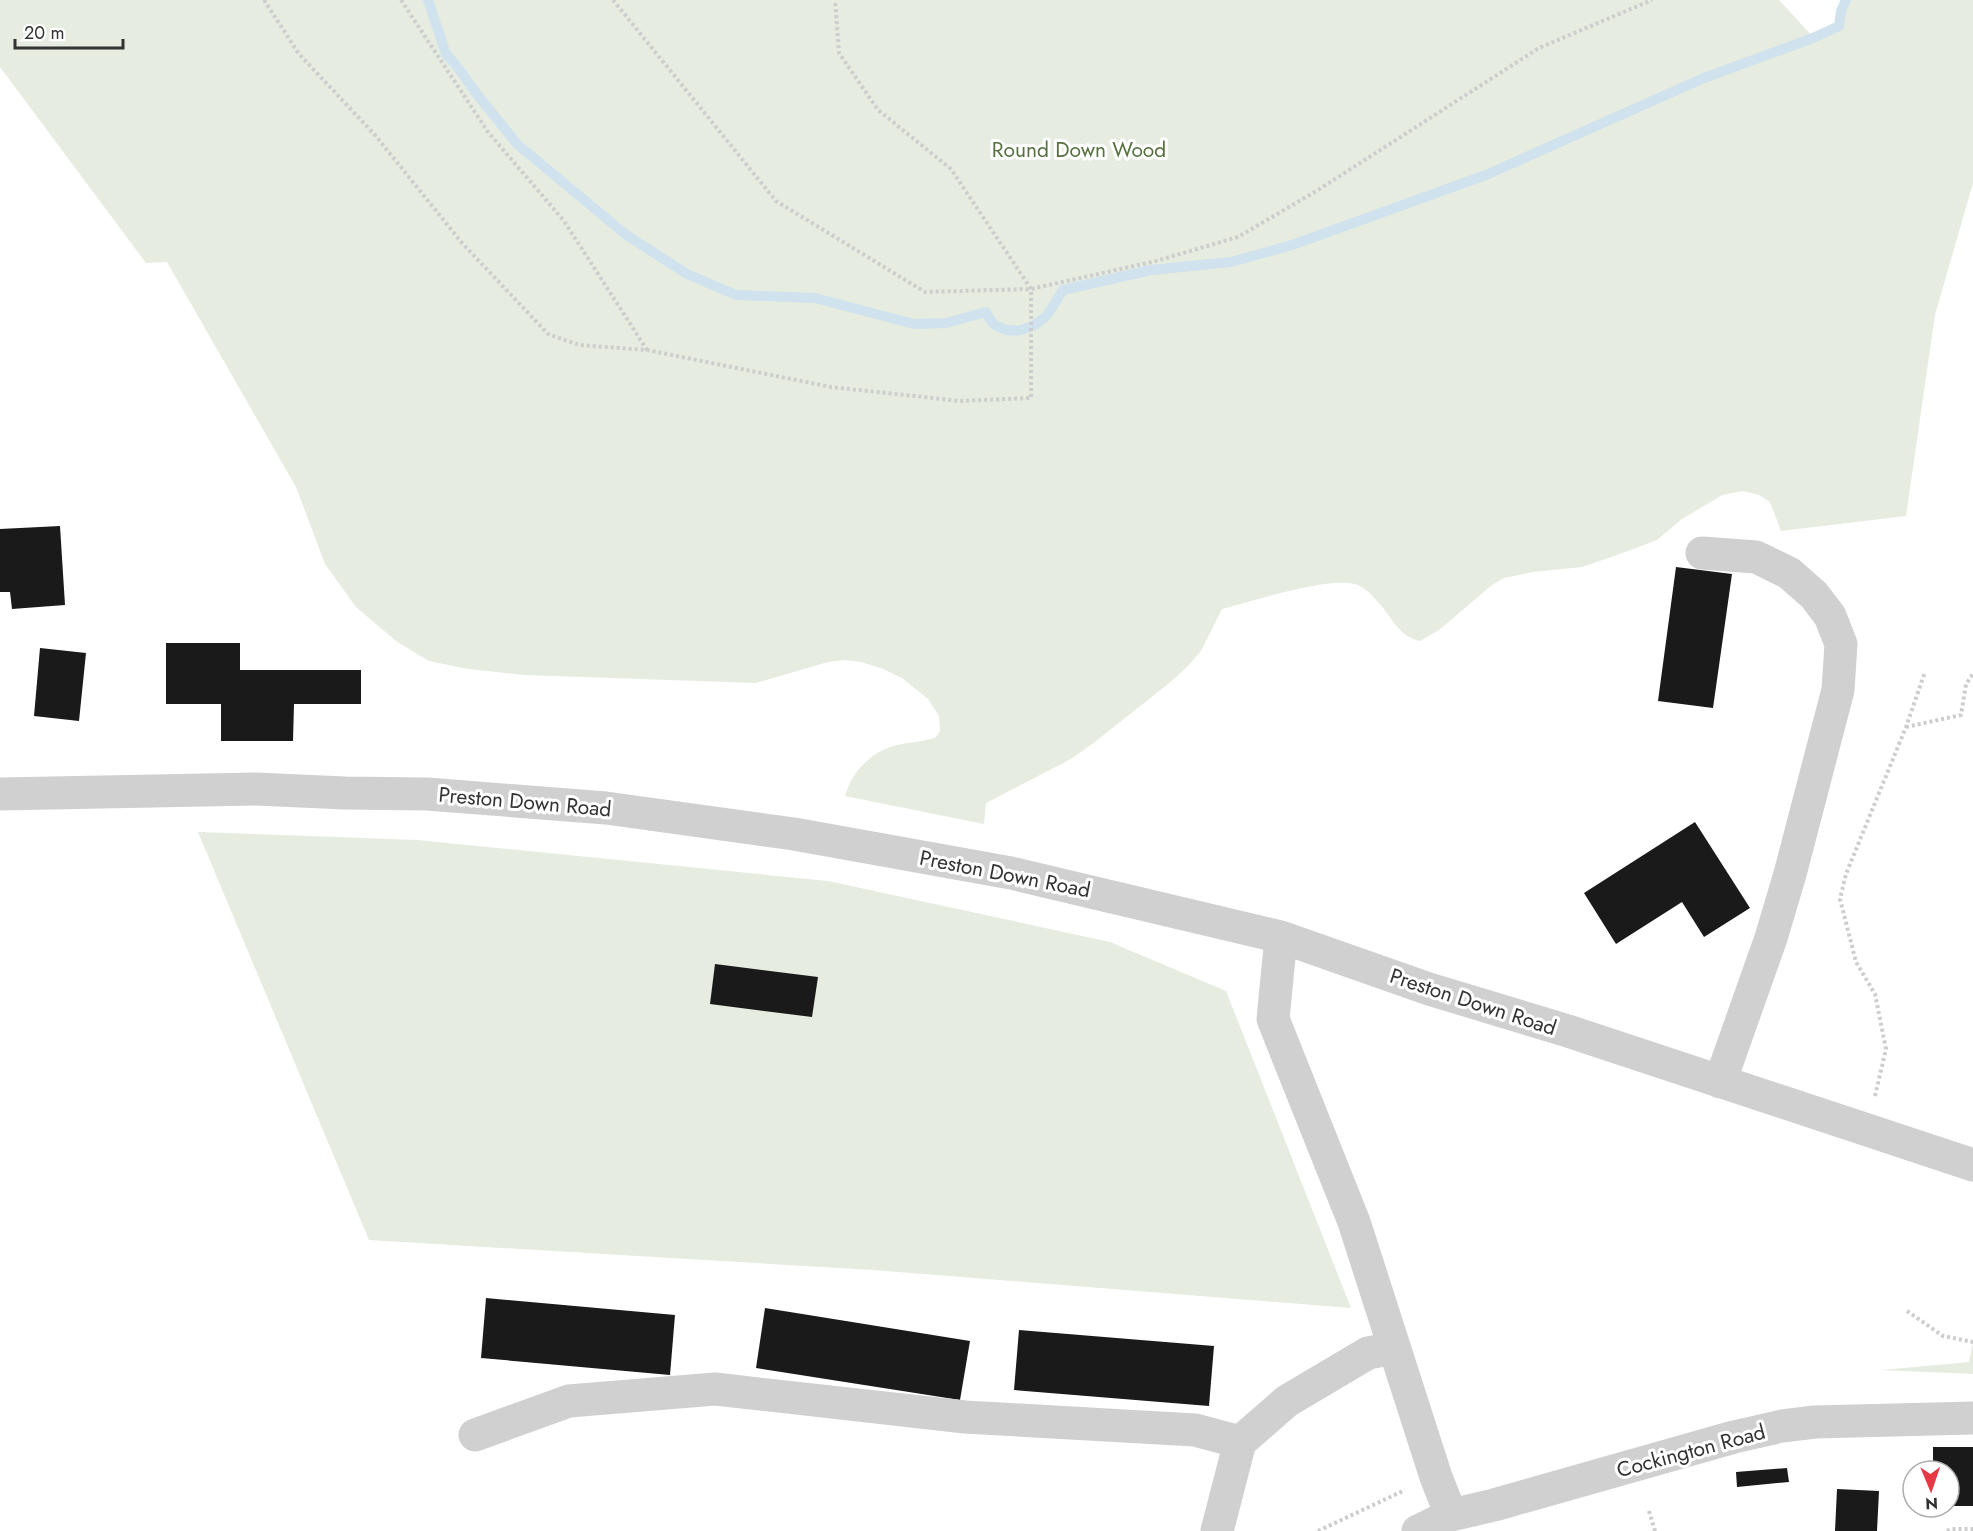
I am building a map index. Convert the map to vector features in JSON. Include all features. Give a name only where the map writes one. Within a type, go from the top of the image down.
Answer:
[{"type":"street","points":[[1702,553],[1755,557],[1790,573],[1814,595],[1830,616],[1841,644],[1838,690],[1790,874],[1771,938],[1720,1082]]},
{"type":"street","name":"Preston Down Road","points":[[0,794],[256,789],[427,794],[606,808],[794,834],[1000,871],[1124,898],[1281,938],[1429,989],[1568,1031],[1973,1165]]},
{"type":"street","points":[[1281,938],[1274,1020],[1354,1222],[1436,1477],[1451,1515]]},
{"type":"street","points":[[1217,1531],[1240,1442],[1287,1401],[1368,1353],[1394,1348]]},
{"type":"street","points":[[476,1435],[569,1401],[714,1389],[965,1417],[1195,1430],[1240,1442]]},
{"type":"street","name":"Cockington Road","points":[[1418,1531],[1451,1515],[1734,1437],[1782,1426],[1815,1422],[1973,1418]]},
{"type":"path","points":[[264,0],[299,54],[375,135],[462,243],[548,334],[579,345],[647,350],[831,387],[960,401],[1031,398],[1031,289],[951,169],[878,110],[839,54],[835,0]]},
{"type":"path","points":[[401,0],[488,132],[564,221],[647,350]]},
{"type":"path","points":[[613,0],[776,201],[924,292],[1031,289],[1156,261],[1238,237],[1318,190],[1539,48],[1652,0]]},
{"type":"path","points":[[1868,1130],[1886,1049],[1875,994],[1856,962],[1840,899],[1846,874],[1906,727],[1925,672]]},
{"type":"path","points":[[1906,727],[1961,715],[1966,684],[1973,674]]},
{"type":"path","points":[[1907,1311],[1943,1336],[1973,1342]]},
{"type":"path","points":[[1318,1531],[1436,1477]]},
{"type":"path","points":[[1650,1511],[1655,1531]]},
{"type":"path","points":[[1947,1531],[1951,1529],[1973,1530]]},
{"type":"green space","name":"Round Down Wood","points":[[0,0],[1779,0],[1814,38],[1839,26],[1841,11],[1846,0],[1973,0],[1973,183],[1935,315],[1906,516],[1781,531],[1770,502],[1759,495],[1743,491],[1722,495],[1682,519],[1657,540],[1582,567],[1533,572],[1504,578],[1492,585],[1439,630],[1420,641],[1400,630],[1372,596],[1355,584],[1326,584],[1308,587],[1222,609],[1201,651],[1186,668],[1091,745],[1069,760],[986,803],[984,824],[845,796],[858,770],[871,757],[897,745],[935,738],[940,731],[939,716],[928,699],[902,678],[881,668],[845,660],[828,662],[756,683],[525,675],[468,669],[429,661],[396,641],[356,607],[325,564],[296,487],[167,262],[146,263],[0,67]]},
{"type":"green space","points":[[198,832],[417,840],[828,881],[1110,942],[1226,991],[1351,1308],[873,1270],[369,1240]]},
{"type":"green space","points":[[1973,1342],[1973,1374],[1881,1370],[1969,1362]]},
{"type":"building","points":[[60,526],[65,605],[12,609],[10,592],[0,592],[0,529]]},
{"type":"building","points":[[1676,567],[1732,574],[1713,708],[1658,701]]},
{"type":"building","points":[[166,643],[240,643],[240,670],[361,670],[361,704],[294,704],[293,741],[221,741],[221,704],[166,704]]},
{"type":"building","points":[[40,648],[86,653],[79,721],[34,716]]},
{"type":"building","points":[[1695,822],[1750,908],[1704,937],[1682,902],[1616,944],[1584,893]]},
{"type":"building","points":[[715,964],[818,977],[812,1017],[710,1004]]},
{"type":"building","points":[[486,1298],[675,1315],[670,1375],[481,1358]]},
{"type":"building","points":[[765,1308],[970,1341],[960,1400],[756,1368]]},
{"type":"building","points":[[1019,1330],[1214,1346],[1209,1406],[1014,1390]]},
{"type":"building","points":[[1933,1447],[1973,1447],[1973,1506],[1961,1506],[1961,1459],[1933,1459]]},
{"type":"building","points":[[1787,1468],[1789,1482],[1737,1487],[1736,1472]]},
{"type":"building","points":[[1837,1489],[1879,1491],[1877,1531],[1835,1531]]},
{"type":"waterway","points":[[428,0],[446,54],[517,144],[625,234],[687,274],[736,295],[815,298],[914,324],[946,323],[986,312],[994,324],[1015,331],[1042,320],[1063,290],[1151,270],[1231,262],[1292,245],[1486,175],[1704,78],[1813,38],[1839,26],[1841,11],[1846,0]]}]
